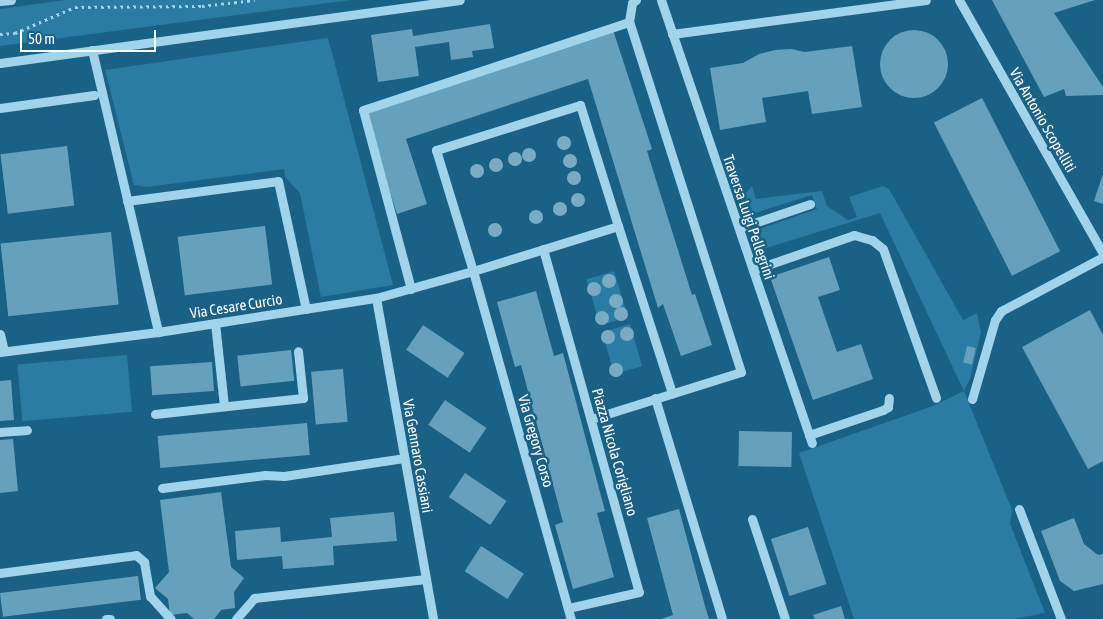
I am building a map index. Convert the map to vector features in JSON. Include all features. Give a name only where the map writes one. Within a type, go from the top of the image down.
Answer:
[{"type":"street","points":[[0,2],[11,0]]},
{"type":"street","points":[[0,63],[460,0]]},
{"type":"street","points":[[592,419],[741,372],[629,22],[632,3],[636,0]]},
{"type":"street","name":"Traversa Luigi Pellegrini","points":[[661,0],[810,439],[883,410],[888,406],[890,398]]},
{"type":"street","points":[[672,34],[926,0]]},
{"type":"street","name":"Via Antonio Scopelliti","points":[[960,0],[1103,255]]},
{"type":"street","points":[[411,289],[363,110],[629,22]]},
{"type":"street","points":[[92,50],[158,332]]},
{"type":"street","points":[[0,108],[94,95]]},
{"type":"street","points":[[618,226],[473,270],[436,150],[580,105],[672,393]]},
{"type":"street","points":[[127,201],[278,181],[306,309]]},
{"type":"street","points":[[739,228],[810,204]]},
{"type":"street","points":[[753,270],[854,235],[872,240],[882,249],[936,398]]},
{"type":"street","name":"Piazza Nicola Corigliano","points":[[543,249],[639,592],[568,608]]},
{"type":"street","points":[[972,399],[995,320],[1001,311],[1103,255]]},
{"type":"street","name":"Via Cesare Curcio","points":[[2,352],[158,332],[376,298],[473,270]]},
{"type":"street","name":"Via Gregory Corso","points":[[473,270],[571,619]]},
{"type":"street","name":"Via Gennaro Cassiani","points":[[376,298],[433,619]]},
{"type":"street","points":[[215,323],[224,406]]},
{"type":"street","points":[[0,334],[2,352]]},
{"type":"street","points":[[155,414],[303,398],[298,351]]},
{"type":"street","points":[[655,398],[722,619]]},
{"type":"street","points":[[0,432],[27,430]]},
{"type":"street","points":[[162,488],[265,475],[284,476],[404,458]]},
{"type":"street","points":[[1019,509],[1061,619]]},
{"type":"street","points":[[752,519],[785,619]]},
{"type":"street","points":[[0,573],[136,554],[144,562],[150,596],[171,619]]},
{"type":"street","points":[[236,619],[254,598],[426,579]]},
{"type":"path","points":[[0,34],[15,33],[75,7],[202,6],[255,0]]},
{"type":"shaded area","points":[[65,0],[351,0],[0,46],[0,9]]},
{"type":"shaded area","points":[[328,38],[393,285],[321,297],[300,193],[285,177],[284,169],[147,187],[134,185],[105,70]]},
{"type":"shaded area","points":[[752,186],[756,199],[822,191],[827,206],[848,220],[857,217],[849,197],[883,186],[889,189],[963,320],[977,313],[981,332],[970,379],[964,391],[880,213],[766,248],[760,246],[757,239],[759,229],[817,209],[812,195],[755,213],[748,212],[742,197]]},
{"type":"shaded area","points":[[614,271],[628,317],[600,325],[586,279]]},
{"type":"shaded area","points":[[630,324],[642,366],[614,374],[602,332]]},
{"type":"shaded area","points":[[127,355],[132,412],[22,421],[17,365]]},
{"type":"shaded area","points":[[964,391],[1012,510],[1010,524],[1045,613],[1013,619],[854,619],[799,453],[933,406]]},
{"type":"building","points":[[992,0],[1095,0],[1054,13],[1103,87],[1103,95],[1066,96],[1064,89],[1044,97]]},
{"type":"building","points":[[490,24],[494,48],[472,51],[473,57],[451,60],[449,42],[415,47],[419,76],[378,82],[371,35],[412,29],[413,36]]},
{"type":"building","points":[[613,30],[652,149],[647,151],[692,295],[695,294],[712,345],[681,356],[663,304],[658,308],[588,79],[406,139],[427,204],[397,214],[364,111]]},
{"type":"building","points":[[914,30],[927,33],[938,40],[945,51],[948,64],[945,77],[938,88],[927,95],[914,98],[901,95],[890,88],[883,77],[880,64],[883,51],[890,40],[901,33]]},
{"type":"building","points":[[852,46],[862,107],[812,114],[808,91],[762,98],[766,122],[720,130],[710,68],[743,63],[759,54],[775,50],[791,49],[805,52]]},
{"type":"building","points":[[982,98],[1060,251],[1012,276],[934,123]]},
{"type":"building","points":[[67,146],[74,206],[8,214],[0,154]]},
{"type":"building","points":[[1103,174],[1103,204],[1094,201]]},
{"type":"building","points":[[265,226],[272,285],[185,295],[178,237]]},
{"type":"building","points":[[111,232],[119,305],[8,316],[1,244]]},
{"type":"building","points":[[829,257],[840,290],[818,297],[837,352],[861,344],[873,379],[813,400],[770,277]]},
{"type":"building","points":[[536,291],[554,356],[563,353],[605,511],[597,513],[614,577],[573,589],[555,525],[563,522],[521,365],[515,367],[497,302]]},
{"type":"building","points":[[1090,310],[1103,335],[1103,461],[1088,469],[1022,347]]},
{"type":"building","points":[[423,325],[464,353],[448,378],[406,350]]},
{"type":"building","points":[[967,346],[976,348],[972,365],[963,363]]},
{"type":"building","points":[[291,350],[294,381],[241,386],[237,356]]},
{"type":"building","points":[[212,362],[214,391],[152,395],[150,366]]},
{"type":"building","points":[[343,369],[348,422],[316,425],[311,372]]},
{"type":"building","points":[[11,380],[14,420],[0,421],[0,381]]},
{"type":"building","points":[[445,400],[486,428],[470,453],[428,425]]},
{"type":"building","points":[[307,423],[310,455],[160,468],[158,436]]},
{"type":"building","points":[[739,431],[792,432],[791,467],[738,466]]},
{"type":"building","points":[[13,439],[18,491],[0,493],[0,440]]},
{"type":"building","points":[[465,473],[506,501],[490,525],[449,497]]},
{"type":"building","points":[[221,492],[231,567],[244,578],[234,592],[235,608],[221,610],[214,619],[194,619],[187,613],[170,615],[168,599],[155,588],[169,572],[160,500]]},
{"type":"building","points":[[679,509],[709,619],[661,619],[673,615],[647,518]]},
{"type":"building","points":[[394,512],[397,541],[333,546],[334,565],[283,569],[282,556],[237,560],[235,531],[280,527],[281,542],[332,537],[330,518]]},
{"type":"building","points":[[1074,518],[1084,544],[1098,555],[1103,554],[1103,584],[1074,591],[1060,581],[1041,531]]},
{"type":"building","points":[[808,527],[827,584],[789,596],[771,539]]},
{"type":"building","points":[[481,546],[524,574],[507,599],[465,571]]},
{"type":"building","points":[[138,576],[141,600],[3,617],[0,593]]},
{"type":"building","points":[[841,606],[845,619],[815,619],[813,615]]}]
